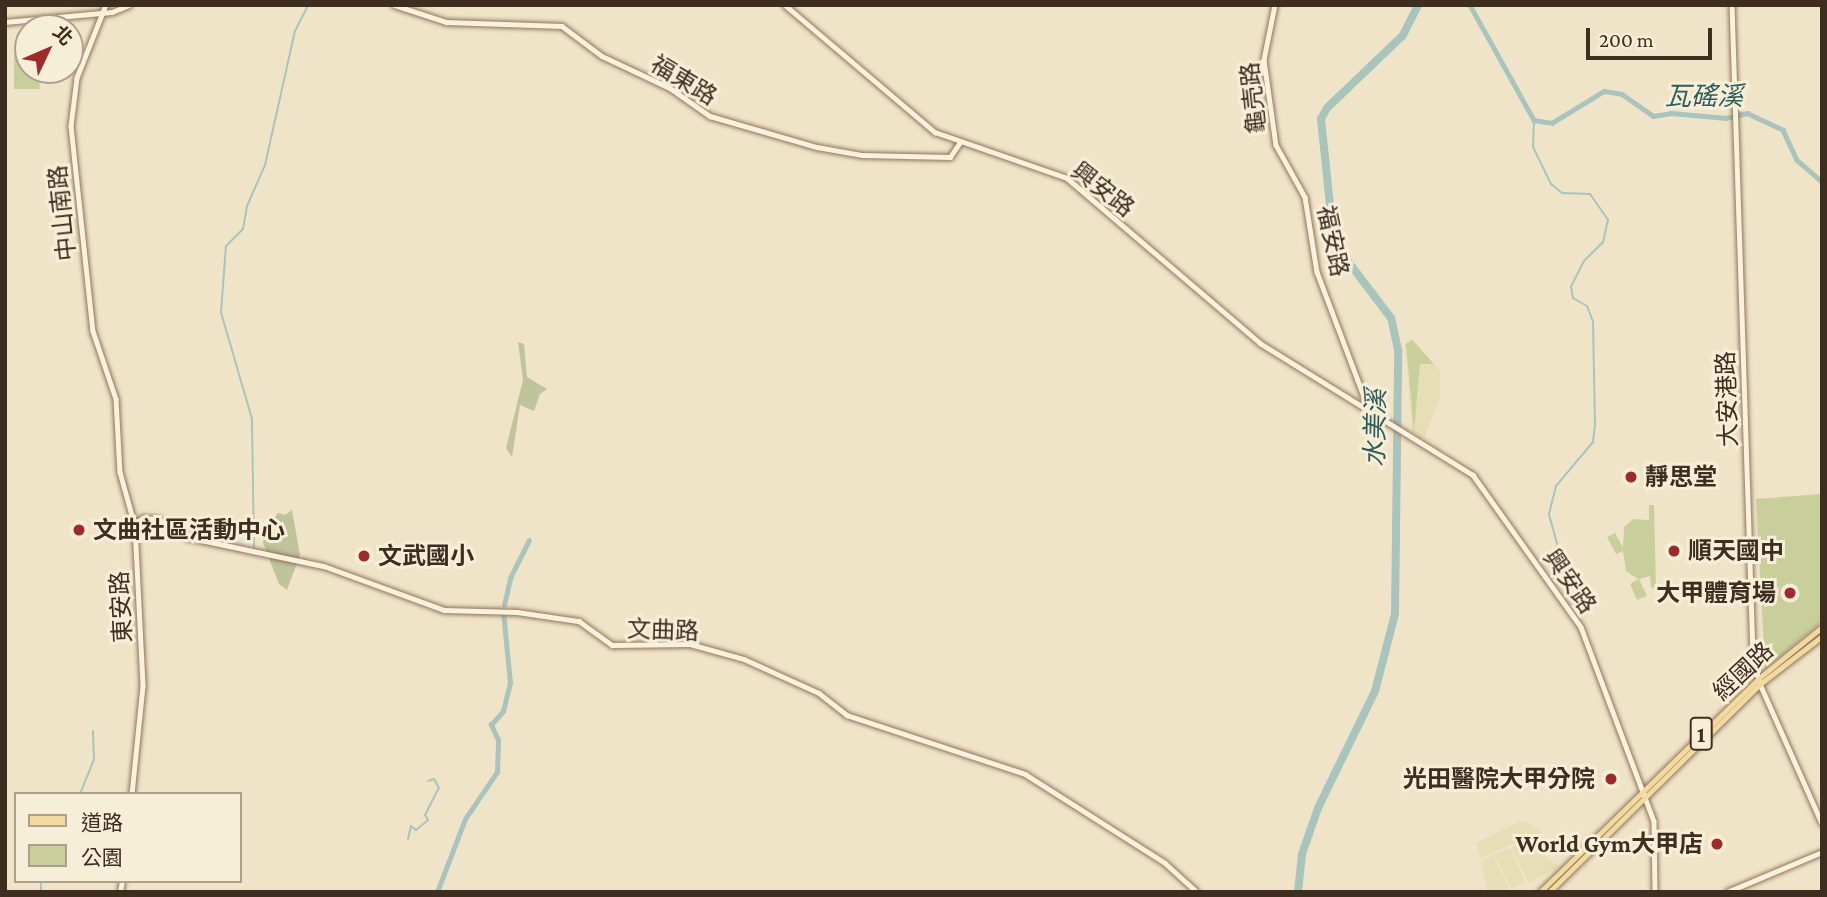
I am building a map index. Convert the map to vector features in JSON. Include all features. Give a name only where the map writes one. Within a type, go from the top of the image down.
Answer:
[{"type":"main road","name":"經國路","points":[[1549,892],[1760,681],[1822,627]]},
{"type":"main road","name":"經國路","points":[[1760,681],[1822,636]]},
{"type":"main road","name":"經國路","points":[[1540,892],[1645,794]]},
{"type":"street","name":"中山南路","points":[[106,5],[77,78],[71,126],[93,331],[120,419]]},
{"type":"street","points":[[5,22],[103,13],[129,5]]},
{"type":"street","name":"福東路","points":[[394,5],[446,22],[562,26],[602,56],[659,82],[710,116],[817,147],[852,154],[938,158],[950,157],[960,142]]},
{"type":"street","name":"興安路","points":[[785,5],[935,132],[1067,178],[1260,343],[1453,460],[1483,486],[1581,626],[1654,821],[1655,892]]},
{"type":"street","name":"龜壳路","points":[[1275,5],[1264,60],[1276,145]]},
{"type":"street","name":"大安港路","points":[[1732,5],[1753,653],[1760,681],[1822,823]]},
{"type":"street","name":"福安路","points":[[1276,145],[1305,197],[1317,272],[1363,387],[1368,408]]},
{"type":"street","name":"福安路","points":[[1361,403],[1363,387]]},
{"type":"street","name":"東安路","points":[[120,419],[121,472],[134,524],[143,686],[132,792]]},
{"type":"street","name":"文曲路","points":[[134,524],[143,518],[159,519],[187,537],[324,566],[444,610],[517,612],[579,621],[612,645],[690,644],[744,659],[819,693],[847,715],[1025,774],[1165,863],[1197,892]]},
{"type":"street","points":[[1727,892],[1822,852]]},
{"type":"shaded area","points":[[1413,339],[1440,371],[1440,398],[1424,438],[1412,432],[1405,343]]},
{"type":"shaded area","points":[[1523,820],[1542,832],[1481,858],[1476,843]]},
{"type":"shaded area","points":[[1524,842],[1560,867],[1528,883],[1512,847]]},
{"type":"shaded area","points":[[1511,848],[1525,882],[1511,889],[1494,854]]},
{"type":"shaded area","points":[[1493,855],[1509,889],[1504,892],[1488,892],[1481,862]]},
{"type":"green space","points":[[14,84],[39,84],[40,89],[14,89]]},
{"type":"green space","points":[[1412,340],[1434,364],[1420,364],[1414,432],[1406,344]]},
{"type":"green space","points":[[518,342],[524,344],[527,377],[547,389],[540,394],[534,411],[520,405],[512,457],[506,448],[523,380]]},
{"type":"green space","name":"大甲體育場","points":[[1822,494],[1822,622],[1765,669],[1756,499]]},
{"type":"green space","points":[[1649,505],[1654,505],[1656,587],[1651,588],[1650,576],[1639,579],[1647,596],[1637,600],[1630,584],[1638,579],[1626,571],[1623,551],[1616,554],[1607,537],[1615,533],[1623,548],[1624,527],[1633,519],[1649,520]]},
{"type":"green space","points":[[292,510],[300,555],[287,590],[279,584],[263,543],[265,532],[278,513],[285,515]]},
{"type":"waterway","points":[[254,549],[252,419],[221,312],[226,246],[243,229],[247,206],[265,165],[295,31],[308,5]]},
{"type":"waterway","name":"水美溪","points":[[1298,892],[1302,854],[1318,808],[1375,691],[1395,614],[1398,350],[1391,318],[1334,243],[1321,119],[1327,108],[1403,35],[1418,5]]},
{"type":"waterway","name":"瓦磘溪","points":[[1470,5],[1534,120],[1552,123],[1604,91],[1622,94],[1653,116],[1671,113],[1726,118],[1747,113],[1783,130],[1797,160],[1822,182]]},
{"type":"waterway","points":[[1534,120],[1533,147],[1551,184],[1562,193],[1590,194],[1608,220],[1603,242],[1584,261],[1571,287],[1573,298],[1587,306],[1593,322],[1595,425],[1593,442],[1556,486],[1549,515],[1567,578]]},
{"type":"waterway","points":[[504,605],[510,578],[529,540]]},
{"type":"waterway","points":[[437,892],[465,819],[497,772],[498,740],[491,725],[503,711],[510,683],[503,611]]},
{"type":"waterway","points":[[81,792],[94,760],[93,731]]},
{"type":"waterway","points":[[408,839],[411,826],[416,830],[428,820],[425,815],[439,788],[434,779],[428,781]]},
{"type":"waterway","points":[[41,883],[41,892]]},
{"type":"place","name":"靜思堂","points":[[1631,477]]},
{"type":"place","name":"文曲社區活動中心","points":[[79,530]]},
{"type":"place","name":"順天國中","points":[[1674,551]]},
{"type":"place","name":"文武國小","points":[[364,556]]},
{"type":"place","name":"大甲體育場","points":[[1790,593]]},
{"type":"place","name":"光田醫院大甲分院","points":[[1611,779]]},
{"type":"place","name":"World Gym大甲店","points":[[1717,844]]}]
